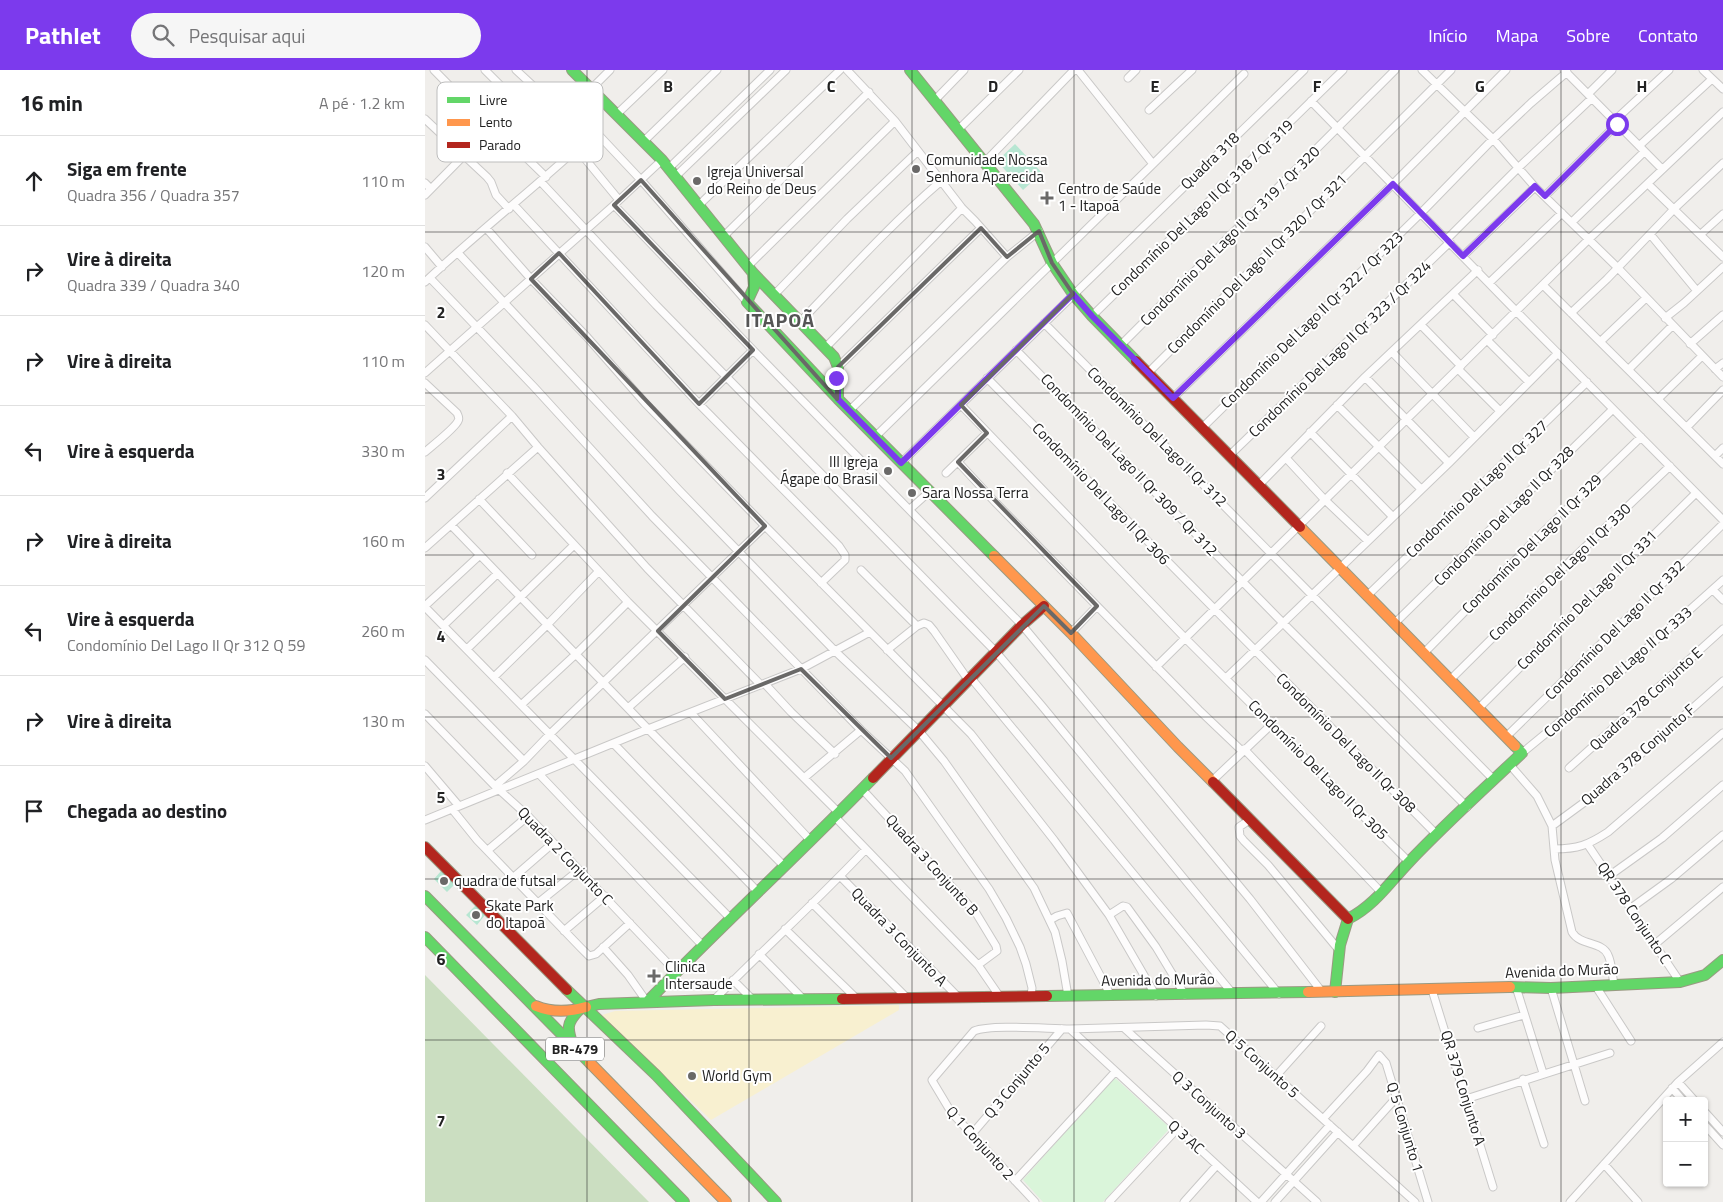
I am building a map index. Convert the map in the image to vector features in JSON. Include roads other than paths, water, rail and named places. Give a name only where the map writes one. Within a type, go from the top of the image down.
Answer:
[{"type":"street","points":[[434,70],[446,82]]},
{"type":"street","points":[[485,70],[497,82]]},
{"type":"street","points":[[516,70],[529,82]]},
{"type":"street","points":[[572,70],[584,82]]},
{"type":"street","points":[[598,82],[610,70]]},
{"type":"street","points":[[616,115],[663,70]]},
{"type":"street","points":[[643,142],[717,70]]},
{"type":"street","points":[[673,172],[770,70]]},
{"type":"street","points":[[673,172],[786,70]]},
{"type":"street","points":[[699,205],[840,70]]},
{"type":"street","points":[[847,70],[895,121],[940,182],[1007,257]]},
{"type":"street","points":[[911,70],[1039,231],[1052,264],[1073,294],[1092,316],[1522,753],[1409,862],[1359,914],[1348,919],[1339,950],[1335,992]]},
{"type":"street","points":[[934,101],[964,70]]},
{"type":"street","points":[[958,130],[1019,70]]},
{"type":"street","points":[[984,163],[1076,70],[1153,164]]},
{"type":"street","points":[[1128,78],[1136,70]]},
{"type":"street","name":"Quadra 318","points":[[901,463],[1304,70]]},
{"type":"street","name":"Condomínio Del Lago II Qr 318 / Qr 319","points":[[1092,316],[1343,70]]},
{"type":"street","name":"Condomínio Del Lago II Qr 319 / Qr 320","points":[[1121,345],[1395,70]]},
{"type":"street","points":[[1422,70],[1493,139],[1535,186],[1617,267],[1723,377]]},
{"type":"street","name":"Condomínio Del Lago II Qr 320 / Qr 321","points":[[1149,372],[1451,70]]},
{"type":"street","points":[[1173,398],[1393,184],[1506,70]]},
{"type":"street","name":"Condomínio Del Lago II Qr 323 / Qr 324","points":[[1229,456],[1449,241],[1590,96],[1612,70]]},
{"type":"street","points":[[1545,196],[1669,70]]},
{"type":"street","points":[[1703,70],[1723,89]]},
{"type":"street","points":[[1149,110],[1188,71]]},
{"type":"street","points":[[875,436],[1052,264],[1244,71]]},
{"type":"street","points":[[1566,71],[1662,169]]},
{"type":"street","name":"Condomínio Del Lago II Qr 322 / Qr 323","points":[[1202,428],[1421,213],[1493,139],[1566,71]]},
{"type":"street","points":[[1572,222],[1712,79]]},
{"type":"street","points":[[724,236],[869,92]]},
{"type":"street","points":[[603,101],[673,172],[751,269],[834,357],[838,371],[838,399]]},
{"type":"street","points":[[1311,101],[1723,520]]},
{"type":"street","points":[[1157,667],[1242,580],[1432,393],[1460,368],[1589,239],[1723,112]]},
{"type":"street","points":[[425,119],[437,131]]},
{"type":"street","points":[[751,269],[895,121]]},
{"type":"street","points":[[603,140],[641,180],[747,302],[819,380],[1071,633],[1178,747],[1251,818],[1348,919]]},
{"type":"street","points":[[775,294],[918,151]]},
{"type":"street","points":[[425,373],[662,160]]},
{"type":"street","points":[[425,195],[457,162]]},
{"type":"street","points":[[469,162],[491,182],[496,195],[559,253],[699,404],[842,551],[845,560],[821,583]]},
{"type":"street","points":[[526,162],[544,180],[585,230],[726,377],[996,652],[1279,994]]},
{"type":"street","points":[[563,162],[427,280],[478,327],[711,578],[911,779],[989,889],[1002,911],[1014,933],[1026,964],[1032,988],[1031,996]]},
{"type":"street","points":[[584,162],[617,202],[753,350],[1022,625],[1256,907],[1322,992]]},
{"type":"street","points":[[1571,313],[1607,280],[1617,267],[1675,208],[1723,163]]},
{"type":"street","points":[[800,322],[921,198],[940,182]]},
{"type":"street","points":[[425,183],[431,189]]},
{"type":"street","points":[[1648,184],[1675,208],[1723,257]]},
{"type":"street","points":[[1463,256],[1535,186]]},
{"type":"street","points":[[826,347],[962,208]]},
{"type":"street","points":[[1489,283],[1562,213]]},
{"type":"street","points":[[1701,234],[1723,214]]},
{"type":"street","points":[[486,228],[645,403],[971,734],[1060,847],[1109,915],[1156,996]]},
{"type":"street","points":[[819,380],[830,381],[981,228]]},
{"type":"street","points":[[849,411],[1007,257],[1039,231]]},
{"type":"street","points":[[1650,234],[1697,291]]},
{"type":"street","points":[[425,247],[442,267]]},
{"type":"street","points":[[457,253],[504,301],[620,428],[835,651],[919,731],[944,761],[1034,888],[1050,920],[1060,953],[1068,996]]},
{"type":"street","points":[[1665,318],[1723,266]]},
{"type":"street","points":[[747,302],[754,287],[751,269]]},
{"type":"street","points":[[1258,486],[1337,405],[1478,270]]},
{"type":"street","points":[[754,287],[765,283]]},
{"type":"street","points":[[1543,285],[1659,398],[1723,464]]},
{"type":"street","points":[[1453,294],[1529,382]]},
{"type":"street","points":[[1601,341],[1646,298]]},
{"type":"street","points":[[1690,344],[1723,315]]},
{"type":"street","name":"Condomínio Del Lago II Qr 312","points":[[1044,322],[1494,780]]},
{"type":"street","points":[[425,325],[512,416],[610,528],[684,606],[835,754]]},
{"type":"street","points":[[1421,325],[1499,411]]},
{"type":"street","points":[[1629,369],[1673,326]]},
{"type":"street","points":[[699,404],[753,350]]},
{"type":"street","name":"Condomínio Del Lago II Qr 309 / Qr 312","points":[[1016,350],[1283,623],[1467,807]]},
{"type":"street","points":[[1392,352],[1474,438]]},
{"type":"street","points":[[1226,678],[1421,490],[1558,353]]},
{"type":"street","points":[[1659,398],[1702,356]]},
{"type":"street","points":[[1715,369],[1723,363]]},
{"type":"street","name":"Condomínio Del Lago II Qr 306","points":[[987,378],[1255,651]]},
{"type":"street","points":[[1365,378],[1449,462]]},
{"type":"street","name":"Condomínio Del Lago II Qr 327","points":[[1368,596],[1587,382]]},
{"type":"street","points":[[425,383],[459,417],[453,427],[425,452]]},
{"type":"street","points":[[1687,427],[1723,390]]},
{"type":"street","name":"Condomínio Del Lago II Qr 305","points":[[961,405],[1185,638],[1409,862]]},
{"type":"street","points":[[1337,405],[1421,490]]},
{"type":"street","name":"Condomínio Del Lago II Qr 328","points":[[1395,623],[1613,409]]},
{"type":"street","points":[[425,498],[512,416]]},
{"type":"street","points":[[1310,432],[1393,516]]},
{"type":"street","points":[[946,473],[987,433]]},
{"type":"street","name":"Condomínio Del Lago II Qr 329","points":[[1424,653],[1641,436]]},
{"type":"street","points":[[425,548],[538,447]]},
{"type":"street","points":[[1715,456],[1723,448]]},
{"type":"street","points":[[1286,458],[1324,500],[1367,541]]},
{"type":"street","points":[[958,462],[1157,667],[1243,750],[1381,892]]},
{"type":"street","name":"Condomínio Del Lago II Qr 330","points":[[1451,679],[1670,466]]},
{"type":"street","points":[[507,473],[628,602],[804,778],[866,849],[978,966],[999,996]]},
{"type":"street","points":[[909,509],[929,492]]},
{"type":"street","name":"Condomínio Del Lago II Qr 331","points":[[1479,708],[1696,493]]},
{"type":"street","points":[[479,499],[532,555]]},
{"type":"street","name":"Condomínio Del Lago II Qr 332","points":[[1507,736],[1723,524]]},
{"type":"street","points":[[451,525],[648,729],[784,866]]},
{"type":"street","points":[[497,787],[765,526]]},
{"type":"street","points":[[467,649],[574,545]]},
{"type":"street","points":[[480,555],[425,607],[730,918]]},
{"type":"street","points":[[861,570],[917,626]]},
{"type":"street","points":[[494,677],[599,572]]},
{"type":"street","points":[[443,625],[497,574]]},
{"type":"street","name":"Condomínio Del Lago II Qr 333","points":[[1522,753],[1617,674],[1723,580]]},
{"type":"street","points":[[1713,590],[1723,600]]},
{"type":"street","points":[[521,705],[628,602]]},
{"type":"street","points":[[603,947],[628,975],[647,1002],[702,945],[863,789],[1022,625],[1044,606]]},
{"type":"street","points":[[1071,633],[1097,606]]},
{"type":"street","points":[[887,650],[917,626],[924,623],[929,625],[970,679],[1233,994]]},
{"type":"street","name":"Quadra 378 Conjunto E","points":[[1569,768],[1723,629]]},
{"type":"street","points":[[425,820],[456,808],[497,787],[539,774],[801,669],[870,632]]},
{"type":"street","name":"Condomínio Del Lago II Qr 308","points":[[1255,651],[1437,836]]},
{"type":"street","points":[[628,708],[685,657]]},
{"type":"street","points":[[425,660],[524,761]]},
{"type":"street","name":"Quadra 378 Conjunto F","points":[[1552,826],[1602,789],[1723,681]]},
{"type":"street","points":[[691,713],[811,841]]},
{"type":"street","name":"Quadra 2 Conjunto C","points":[[425,714],[528,816],[676,972]]},
{"type":"street","points":[[1212,781],[1272,724]]},
{"type":"street","points":[[804,778],[835,754],[861,730]]},
{"type":"street","points":[[1554,849],[1569,849],[1588,845],[1624,820],[1723,733]]},
{"type":"street","points":[[614,744],[758,892]]},
{"type":"street","points":[[1510,765],[1537,796],[1552,826],[1555,860],[1572,932],[1578,939],[1604,950],[1608,955],[1614,984]]},
{"type":"street","points":[[425,766],[456,808],[467,830],[589,956],[596,954],[630,923]]},
{"type":"street","points":[[539,774],[702,945]]},
{"type":"street","points":[[1609,876],[1662,838],[1723,785]]},
{"type":"street","name":"Quadra 3 Conjunto B","points":[[863,789],[976,913],[997,946],[997,952],[978,966]]},
{"type":"street","points":[[488,850],[528,816]]},
{"type":"street","points":[[1251,818],[1239,827],[1240,836],[1268,865],[1339,950]]},
{"type":"street","points":[[1631,908],[1671,879],[1723,835]]},
{"type":"street","points":[[514,877],[553,843]]},
{"type":"street","name":"QR 378 Conjunto C","points":[[1588,845],[1680,982]]},
{"type":"street","points":[[425,847],[583,1008],[663,1082],[776,1202]]},
{"type":"street","name":"Quadra 3 Conjunto A","points":[[714,1000],[866,849]]},
{"type":"street","points":[[538,903],[579,870]]},
{"type":"street","name":"Quadra 3 Conjunto A","points":[[840,876],[958,998]]},
{"type":"street","points":[[1654,945],[1723,887]]},
{"type":"street","name":"BR-479","points":[[425,896],[726,1202]]},
{"type":"street","points":[[564,931],[605,896]]},
{"type":"street","points":[[812,903],[907,998]]},
{"type":"street","points":[[1109,915],[1123,906],[1127,907],[1155,947],[1185,996]]},
{"type":"street","points":[[1050,920],[1067,913],[1111,996]]},
{"type":"street","points":[[785,929],[856,998]]},
{"type":"street","name":"BR-479","points":[[425,936],[684,1202]]},
{"type":"street","points":[[759,954],[804,1000]]},
{"type":"street","name":"Avenida do Murão","points":[[532,1005],[552,1012],[599,1004],[752,999],[1185,996],[1516,987],[1551,988],[1680,982],[1705,975],[1723,960]]},
{"type":"street","points":[[733,980],[752,999]]},
{"type":"street","points":[[1595,985],[1631,1041]]},
{"type":"street","points":[[1516,987],[1523,1015],[1543,1074]]},
{"type":"street","points":[[1551,988],[1585,1101]]},
{"type":"street","name":"QR 379 Conjunto A","points":[[1432,990],[1493,1187]]},
{"type":"street","points":[[573,1047],[568,1023],[571,1017],[583,1008]]},
{"type":"street","points":[[1478,1028],[1523,1015]]},
{"type":"street","name":"Q 5 Conjunto 5","points":[[1066,1029],[1206,1024],[1220,1026],[1415,1202]]},
{"type":"street","points":[[1276,1076],[1321,1026]]},
{"type":"street","name":"Q 1 Conjunto 2","points":[[1035,1202],[946,1106],[932,1080],[974,1031],[995,1028],[1066,1029]]},
{"type":"street","name":"Q 3 Conjunto 3","points":[[1124,1028],[1317,1202]]},
{"type":"street","name":"Q 3 AC","points":[[1066,1029],[1259,1202]]},
{"type":"street","name":"Q 3 Conjunto 5","points":[[972,1134],[1066,1029]]},
{"type":"street","points":[[1570,1202],[1672,1088],[1723,1042]]},
{"type":"street","points":[[1466,1098],[1610,1053]]},
{"type":"street","name":"Q 5 Conjunto 1","points":[[1323,1119],[1367,1071],[1379,1055],[1386,1063],[1428,1202]]},
{"type":"street","points":[[1015,1181],[1115,1072]]},
{"type":"street","points":[[1523,1079],[1545,1144]]},
{"type":"street","points":[[1678,1082],[1691,1097]]},
{"type":"street","points":[[1672,1088],[1680,1097]]},
{"type":"street","points":[[1353,1146],[1396,1098]]},
{"type":"street","points":[[1708,1115],[1723,1132]]},
{"type":"street","points":[[1259,1202],[1286,1175],[1330,1125]]},
{"type":"street","points":[[1708,1128],[1723,1145]]},
{"type":"street","points":[[1109,1202],[1177,1129]]},
{"type":"street","points":[[1275,1202],[1338,1132]]},
{"type":"street","points":[[1604,1164],[1638,1202]]},
{"type":"street","points":[[1184,1202],[1217,1165]]},
{"type":"place","name":"Comunidade Nossa Senhora Aparecida","points":[[916,169]]},
{"type":"place","name":"Igreja Universal do Reino de Deus","points":[[697,181]]},
{"type":"place","name":"Centro de Saúde 1 - Itapoã","points":[[1047,198]]},
{"type":"place","name":"III Igreja Ágape do Brasil","points":[[888,471]]},
{"type":"place","name":"Sara Nossa Terra","points":[[912,493]]},
{"type":"place","name":"quadra de futsal","points":[[444,881]]},
{"type":"place","name":"Skate Park do Itapoã","points":[[476,915]]},
{"type":"place","name":"Clinica Intersaude","points":[[654,976]]},
{"type":"place","name":"World Gym","points":[[692,1076]]},
{"type":"district","name":"ITAPOÃ","points":[[780,320]]}]
